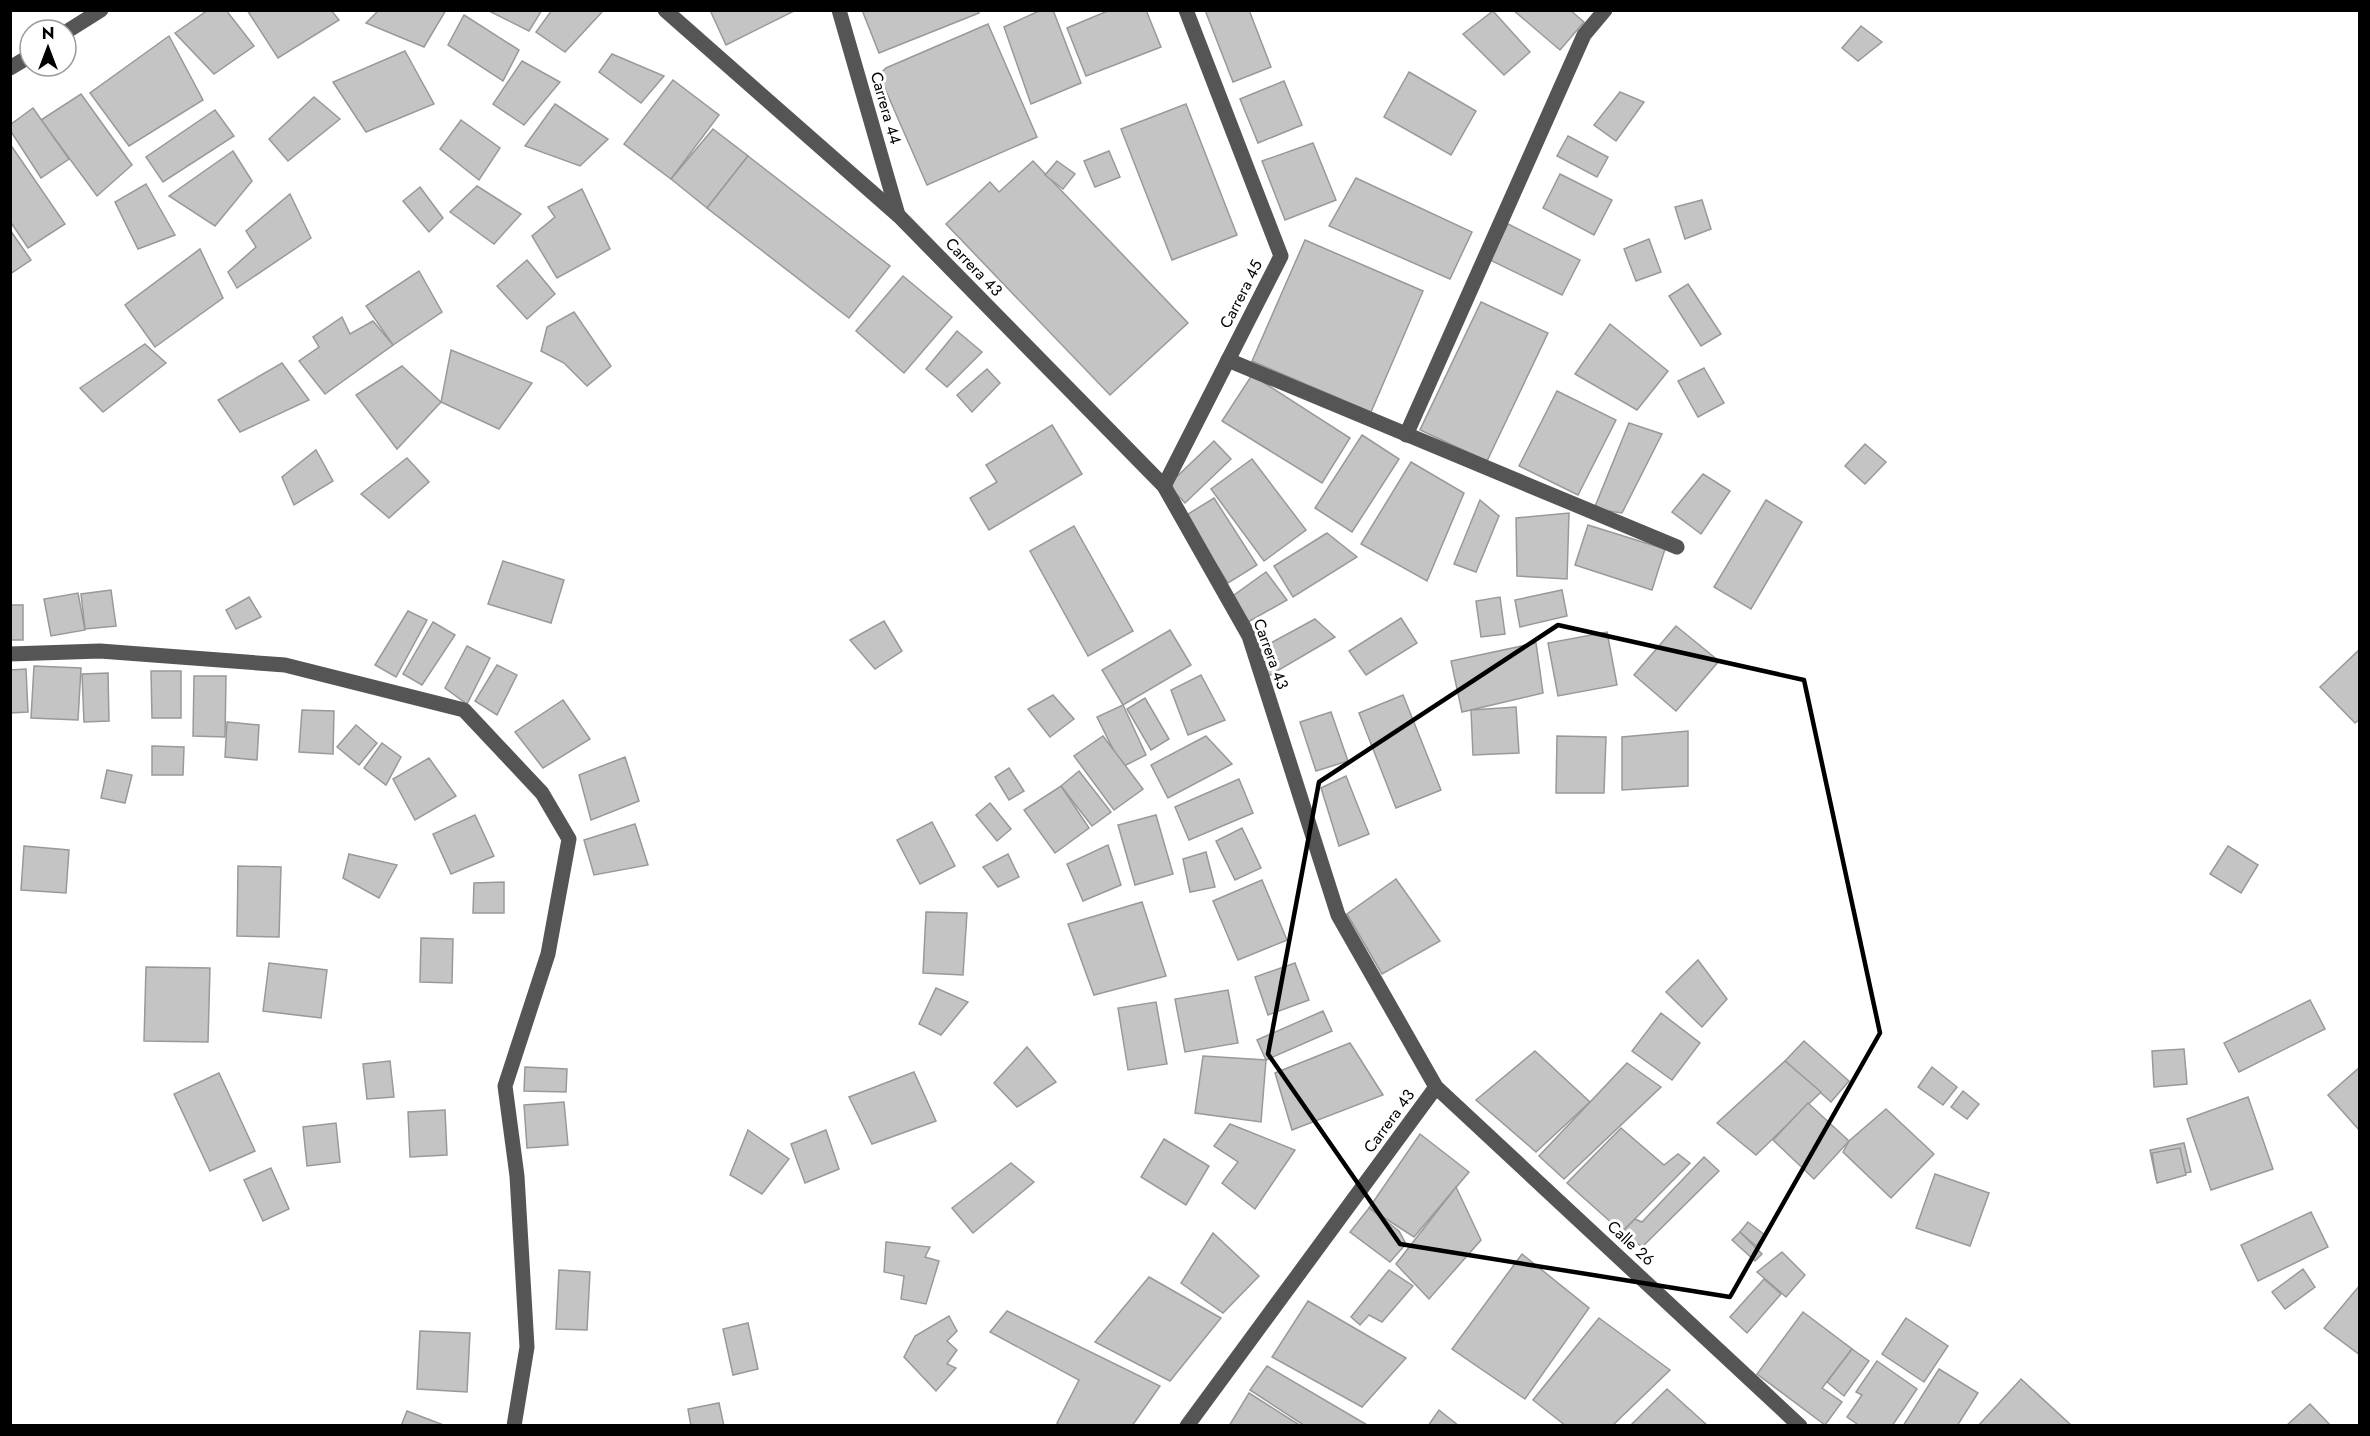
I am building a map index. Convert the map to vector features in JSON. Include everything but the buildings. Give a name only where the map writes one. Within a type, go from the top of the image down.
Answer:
[{"type":"street","points":[[84,15],[101,10]]},
{"type":"street","name":"Carrera 43","points":[[665,10],[899,216],[1164,486],[1249,636],[1338,915],[1436,1087],[1187,1425]]},
{"type":"street","name":"Carrera 44","points":[[839,10],[899,216]]},
{"type":"street","name":"Carrera 45","points":[[1164,486],[1281,256],[1186,10]]},
{"type":"street","points":[[1406,435],[1584,35],[1605,10]]},
{"type":"street","points":[[1228,360],[1677,547]]},
{"type":"street","points":[[10,654],[100,651],[285,665],[464,710],[542,793],[569,839],[548,954],[505,1086],[518,1176],[527,1347],[514,1425]]},
{"type":"street","name":"Calle 26","points":[[1436,1087],[1800,1425]]},
{"type":"highlighted area","points":[[1558,625],[1804,680],[1880,1033],[1730,1297],[1400,1244],[1268,1054],[1319,782]]}]
